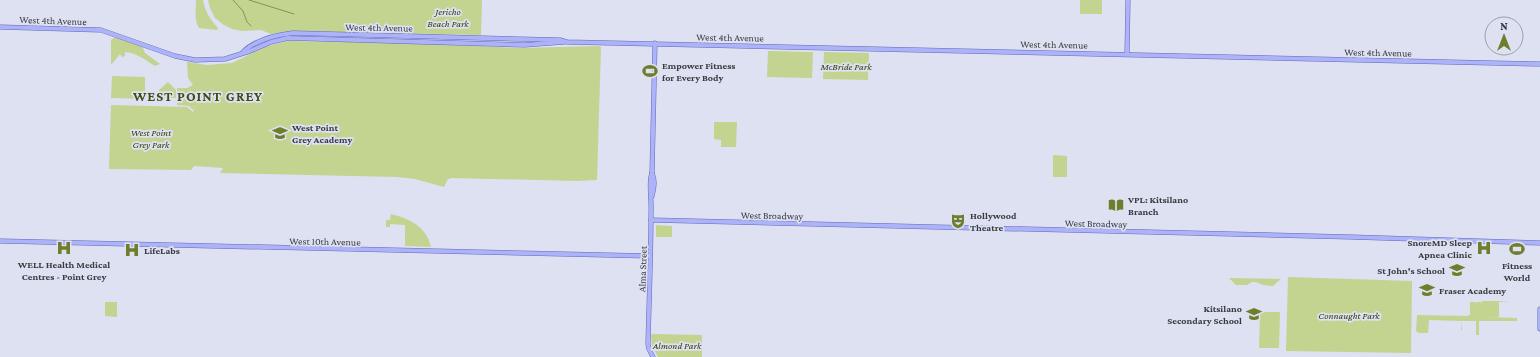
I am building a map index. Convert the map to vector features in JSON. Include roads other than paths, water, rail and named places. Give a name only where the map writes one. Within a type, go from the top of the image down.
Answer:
[{"type":"main road","points":[[1127,54],[1128,0]]},
{"type":"main road","name":"West 4th Avenue","points":[[0,27],[101,30],[189,60],[219,60],[288,38],[524,45],[567,42],[655,43],[1540,64]]},
{"type":"main road","name":"Alma Street","points":[[653,357],[648,344],[651,220],[654,176],[652,173],[655,43]]},
{"type":"main road","name":"West Broadway","points":[[651,220],[1540,243]]},
{"type":"main road","name":"West 10th Avenue","points":[[0,241],[650,256]]},
{"type":"main road","points":[[1540,309],[1540,329]]},
{"type":"waterway","points":[[233,0],[243,11],[247,22],[251,26]]},
{"type":"waterway","points":[[249,0],[294,14]]},
{"type":"place","name":"Empower Fitness for Every Body","points":[[650,71]]},
{"type":"place","name":"West Point Grey Academy","points":[[280,133]]},
{"type":"place","name":"VPL: Kitsilano Branch","points":[[1116,205]]},
{"type":"place","name":"Hollywood Theatre","points":[[958,221]]},
{"type":"place","name":"WELL Health Medical Centres - Point Grey","points":[[64,248]]},
{"type":"place","name":"SnoreMD Sleep Apnea Clinic","points":[[1484,248]]},
{"type":"place","name":"Fitness World","points":[[1517,249]]},
{"type":"place","name":"LifeLabs","points":[[132,250]]},
{"type":"place","name":"St John's School","points":[[1457,270]]},
{"type":"place","name":"Fraser Academy","points":[[1427,290]]},
{"type":"place","name":"Kitsilano Secondary School","points":[[1254,314]]},
{"type":"district","name":"WEST POINT GREY","points":[[198,96]]},
{"type":"park label","name":"Jericho Beach Park","points":[[448,16]]},
{"type":"park label","name":"McBride Park","points":[[846,66]]},
{"type":"park label","name":"West Point Grey Park","points":[[151,138]]},
{"type":"park label","name":"Connaught Park","points":[[1349,315]]},
{"type":"park label","name":"Almond Park","points":[[677,345]]}]
